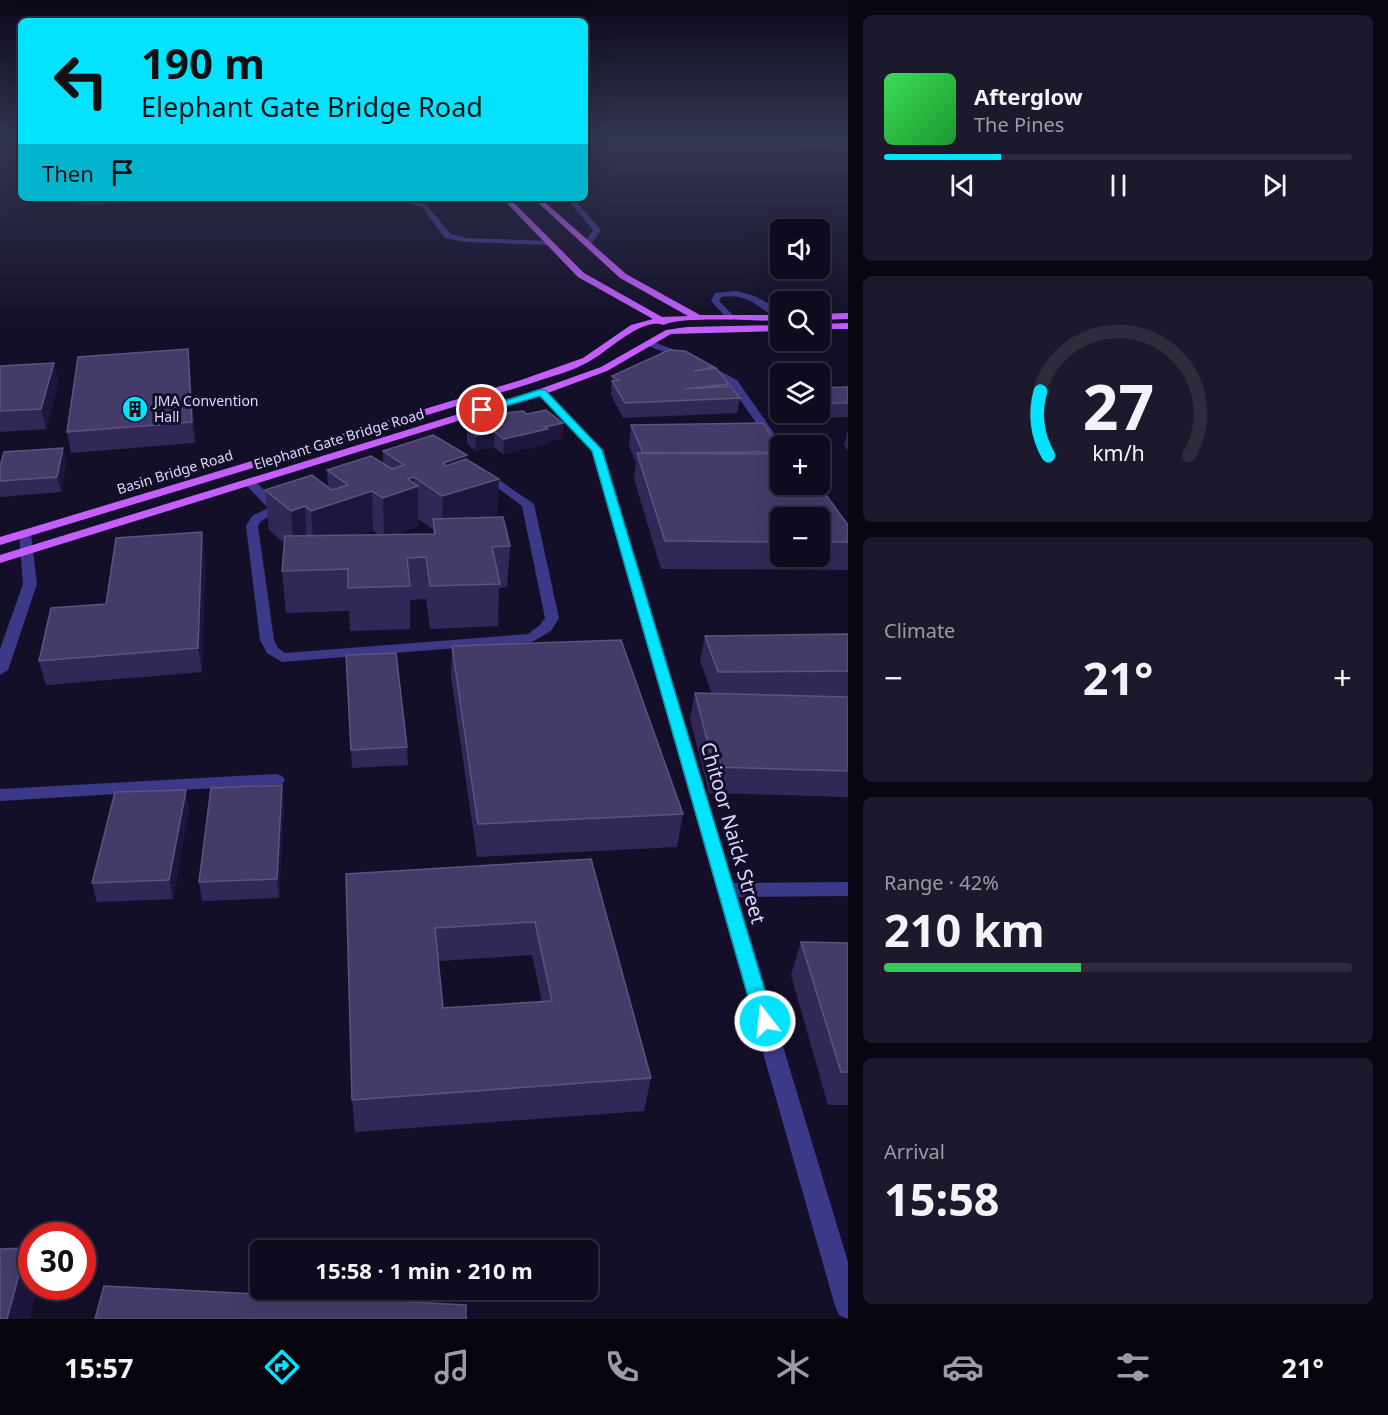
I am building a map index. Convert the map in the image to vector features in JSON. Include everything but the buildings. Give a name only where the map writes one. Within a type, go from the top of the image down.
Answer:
[{"type":"main road","name":"Elephant Gate Bridge Road","points":[[510,203],[580,275],[679,330]]},
{"type":"main road","name":"Elephant Gate Bridge Road","points":[[542,203],[623,276],[699,318],[718,324],[732,318],[770,317]]},
{"type":"main road","points":[[663,298],[718,324]]},
{"type":"main road","points":[[830,317],[848,316]]},
{"type":"main road","name":"Elephant Gate Bridge Road","points":[[661,320],[699,318]]},
{"type":"main road","name":"Basin Bridge Road","points":[[0,541],[525,382],[586,360],[634,327],[661,320]]},
{"type":"main road","name":"Elephant Gate Bridge Road","points":[[0,559],[542,392],[604,369],[669,332],[718,324],[770,327]]},
{"type":"main road","points":[[830,327],[848,326]]},
{"type":"street","points":[[413,203],[424,206],[448,236],[466,240],[550,243]]},
{"type":"street","points":[[573,203],[597,230],[587,244]]},
{"type":"street","points":[[732,318],[715,301],[718,295],[738,293],[755,296],[770,309]]},
{"type":"street","points":[[651,344],[693,360],[733,382],[770,435]]},
{"type":"street","name":"Chitoor Naick Street","points":[[542,392],[597,450],[848,1306]]},
{"type":"street","points":[[297,502],[256,519],[252,526],[267,640],[272,650],[282,658],[532,638],[546,628],[552,618],[528,504],[483,472],[467,466]]},
{"type":"street","points":[[249,482],[276,509]]},
{"type":"street","points":[[0,670],[30,584],[25,534]]},
{"type":"street","points":[[0,795],[276,780]]},
{"type":"street","points":[[726,890],[848,889]]},
{"type":"place","name":"JMA Convention Hall","points":[[135,409]]},
{"type":"route","points":[[482,410],[542,392],[597,450],[765,1021]]}]
